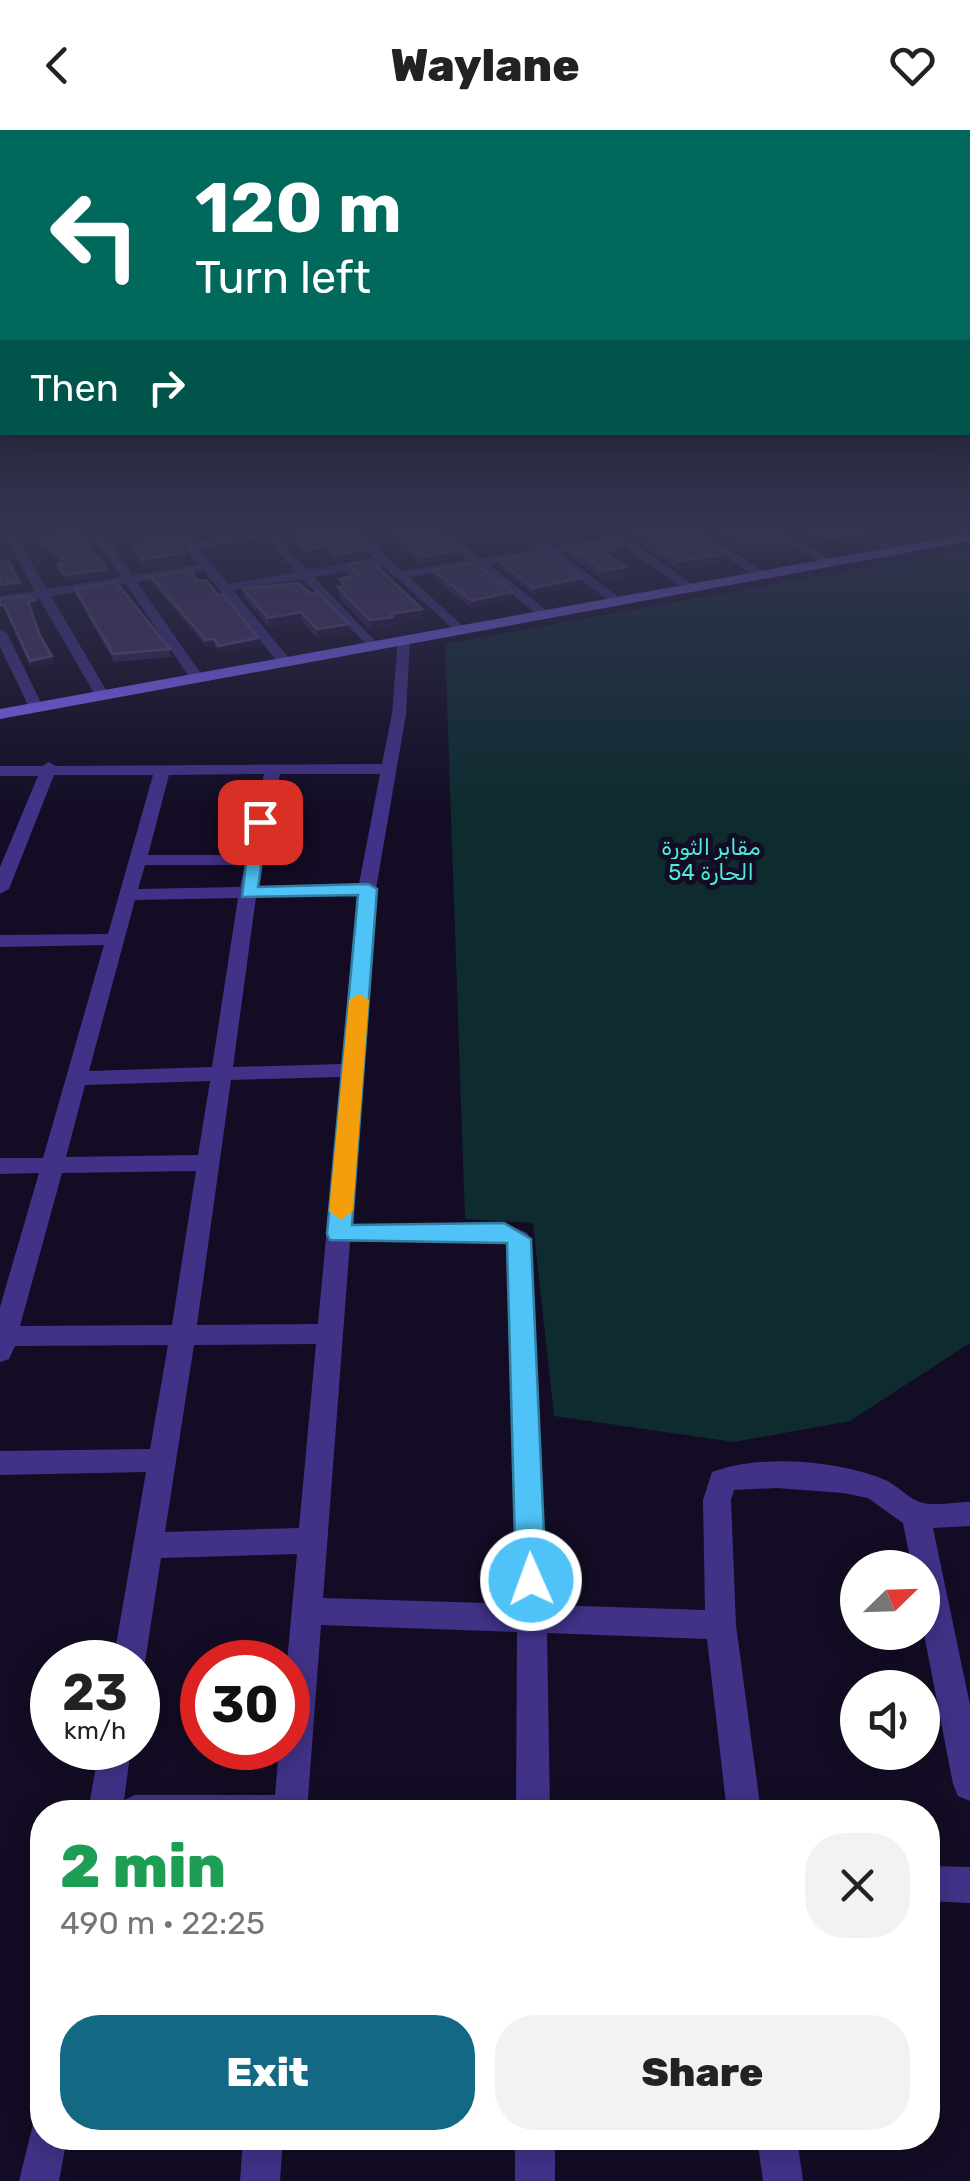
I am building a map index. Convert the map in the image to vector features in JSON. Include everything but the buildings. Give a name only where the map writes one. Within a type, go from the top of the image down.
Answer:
[{"type":"main road","points":[[0,714],[481,626]]},
{"type":"street","points":[[62,626],[102,696]]},
{"type":"street","points":[[161,626],[197,678]]},
{"type":"street","points":[[255,626],[285,662]]},
{"type":"street","points":[[353,626],[372,646]]},
{"type":"street","points":[[454,626],[459,630]]},
{"type":"street","points":[[0,633],[36,708]]},
{"type":"street","points":[[291,1800],[368,889],[390,770],[403,640]]},
{"type":"street","points":[[0,889],[47,770]]},
{"type":"street","points":[[0,771],[390,770]]},
{"type":"street","points":[[133,1640],[184,1334],[248,893],[272,772]]},
{"type":"street","points":[[162,773],[2,1344],[184,1334],[332,1334]]},
{"type":"street","points":[[137,860],[255,860]]},
{"type":"street","points":[[128,895],[368,889]]},
{"type":"street","points":[[0,941],[116,939]]},
{"type":"street","points":[[78,1078],[354,1070]]},
{"type":"street","points":[[0,1166],[209,1163]]},
{"type":"street","points":[[339,1234],[504,1232],[518,1239],[532,1619],[533,1800]]},
{"type":"street","points":[[0,1463],[162,1460]]},
{"type":"street","points":[[743,1800],[721,1625],[716,1500],[722,1480],[744,1475],[850,1483],[872,1487],[916,1516],[970,1514]]},
{"type":"street","points":[[916,1516],[970,1784]]},
{"type":"street","points":[[148,1545],[312,1541]]},
{"type":"street","points":[[306,1611],[721,1625]]},
{"type":"street","points":[[107,1800],[112,1770]]},
{"type":"street","points":[[940,1884],[970,1885]]},
{"type":"street","points":[[39,2181],[45,2150]]},
{"type":"street","points":[[260,2181],[262,2150]]},
{"type":"street","points":[[535,2150],[535,2181]]},
{"type":"street","points":[[779,2150],[783,2181]]},
{"type":"green space","name":"مقابر الثورة الحارة 54","points":[[546,626],[970,626],[970,1343],[850,1421],[734,1442],[554,1416],[533,1223],[465,1219],[445,644]]},
{"type":"slow traffic","points":[[341,1211],[359,1000]]},
{"type":"route","points":[[260,822],[248,893],[368,889],[339,1234],[504,1232],[518,1239],[531,1580]]}]
